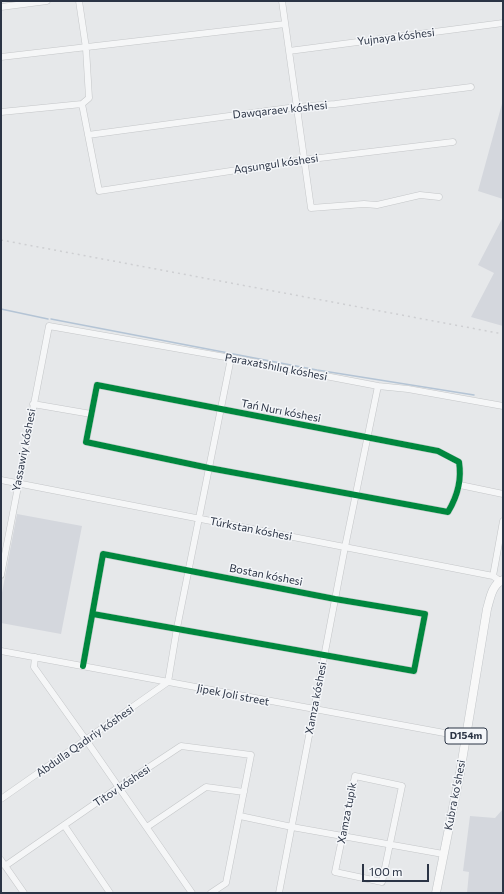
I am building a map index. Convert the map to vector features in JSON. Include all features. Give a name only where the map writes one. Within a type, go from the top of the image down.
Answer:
[{"type":"main road","name":"Kubra ko'shesi","points":[[436,893],[466,737],[490,596],[502,581]]},
{"type":"street","points":[[1,7],[47,1]]},
{"type":"street","points":[[1,112],[82,104],[89,98],[86,48],[79,1]]},
{"type":"street","points":[[282,1],[311,208],[364,204],[377,205],[420,195],[440,197]]},
{"type":"street","name":"Yujnaya kóshesi","points":[[288,51],[503,23]]},
{"type":"street","points":[[1,57],[285,24]]},
{"type":"street","name":"Dawqaraev kóshesi","points":[[88,135],[296,107],[335,104],[471,87]]},
{"type":"street","points":[[82,104],[88,135]]},
{"type":"street","name":"Aqsungul kóshesi","points":[[88,135],[99,191],[304,160],[453,142]]},
{"type":"street","name":"Paraxatshılıq kóshesi","points":[[49,326],[378,386],[408,389],[503,406]]},
{"type":"street","name":"Yassawiy kóshesi","points":[[1,575],[49,326]]},
{"type":"street","points":[[168,682],[177,628],[231,358]]},
{"type":"street","name":"Tań Nurı kóshesi","points":[[91,414],[97,385],[438,451],[459,462],[461,470],[460,485]]},
{"type":"street","name":"Xamza kóshesi","points":[[279,893],[345,547],[378,386]]},
{"type":"street","points":[[33,404],[91,414],[86,442],[209,468],[448,512],[460,485],[503,494]]},
{"type":"street","name":"Túrkstan kóshesi","points":[[1,480],[493,576],[502,581]]},
{"type":"street","points":[[493,576],[503,521]]},
{"type":"street","name":"Bostan kóshesi","points":[[93,614],[103,554],[335,599],[425,614],[414,671],[324,655]]},
{"type":"street","points":[[83,666],[93,614],[324,655]]},
{"type":"street","name":"Jipek Joli street","points":[[1,651],[466,737]]},
{"type":"street","points":[[35,657],[34,667],[192,893]]},
{"type":"street","name":"Abdulla Qadıriy kóshesi","points":[[1,799],[168,682]]},
{"type":"street","name":"Titov kóshesi","points":[[5,866],[181,746],[251,755],[244,792]]},
{"type":"street","name":"Xamza tupik","points":[[355,776],[402,786],[390,844],[382,882],[335,872],[355,776]]},
{"type":"street","points":[[147,827],[206,787],[244,792],[226,883],[211,893]]},
{"type":"street","points":[[240,816],[292,827],[443,854]]},
{"type":"street","points":[[64,826],[110,893]]},
{"type":"street","points":[[1,860],[24,893]]},
{"type":"shaded area","points":[[503,100],[503,199],[478,191]]},
{"type":"shaded area","points":[[503,217],[503,326],[471,317],[494,273],[478,265]]},
{"type":"shaded area","points":[[17,514],[82,526],[61,634],[1,623],[1,598]]},
{"type":"shaded area","points":[[503,809],[503,893],[467,893],[469,872],[463,871],[470,816],[495,818]]},
{"type":"waterway","points":[[1,309],[48,319]]},
{"type":"waterway","points":[[51,319],[317,370],[474,395]]},
{"type":"railway","points":[[1,240],[503,334]]},
{"type":"cycle path","points":[[97,385],[438,451],[459,462],[460,475],[456,494],[448,512],[209,468],[86,442],[97,385]]},
{"type":"cycle path","points":[[83,666],[103,554],[335,599],[425,614],[414,671],[93,614]]}]
